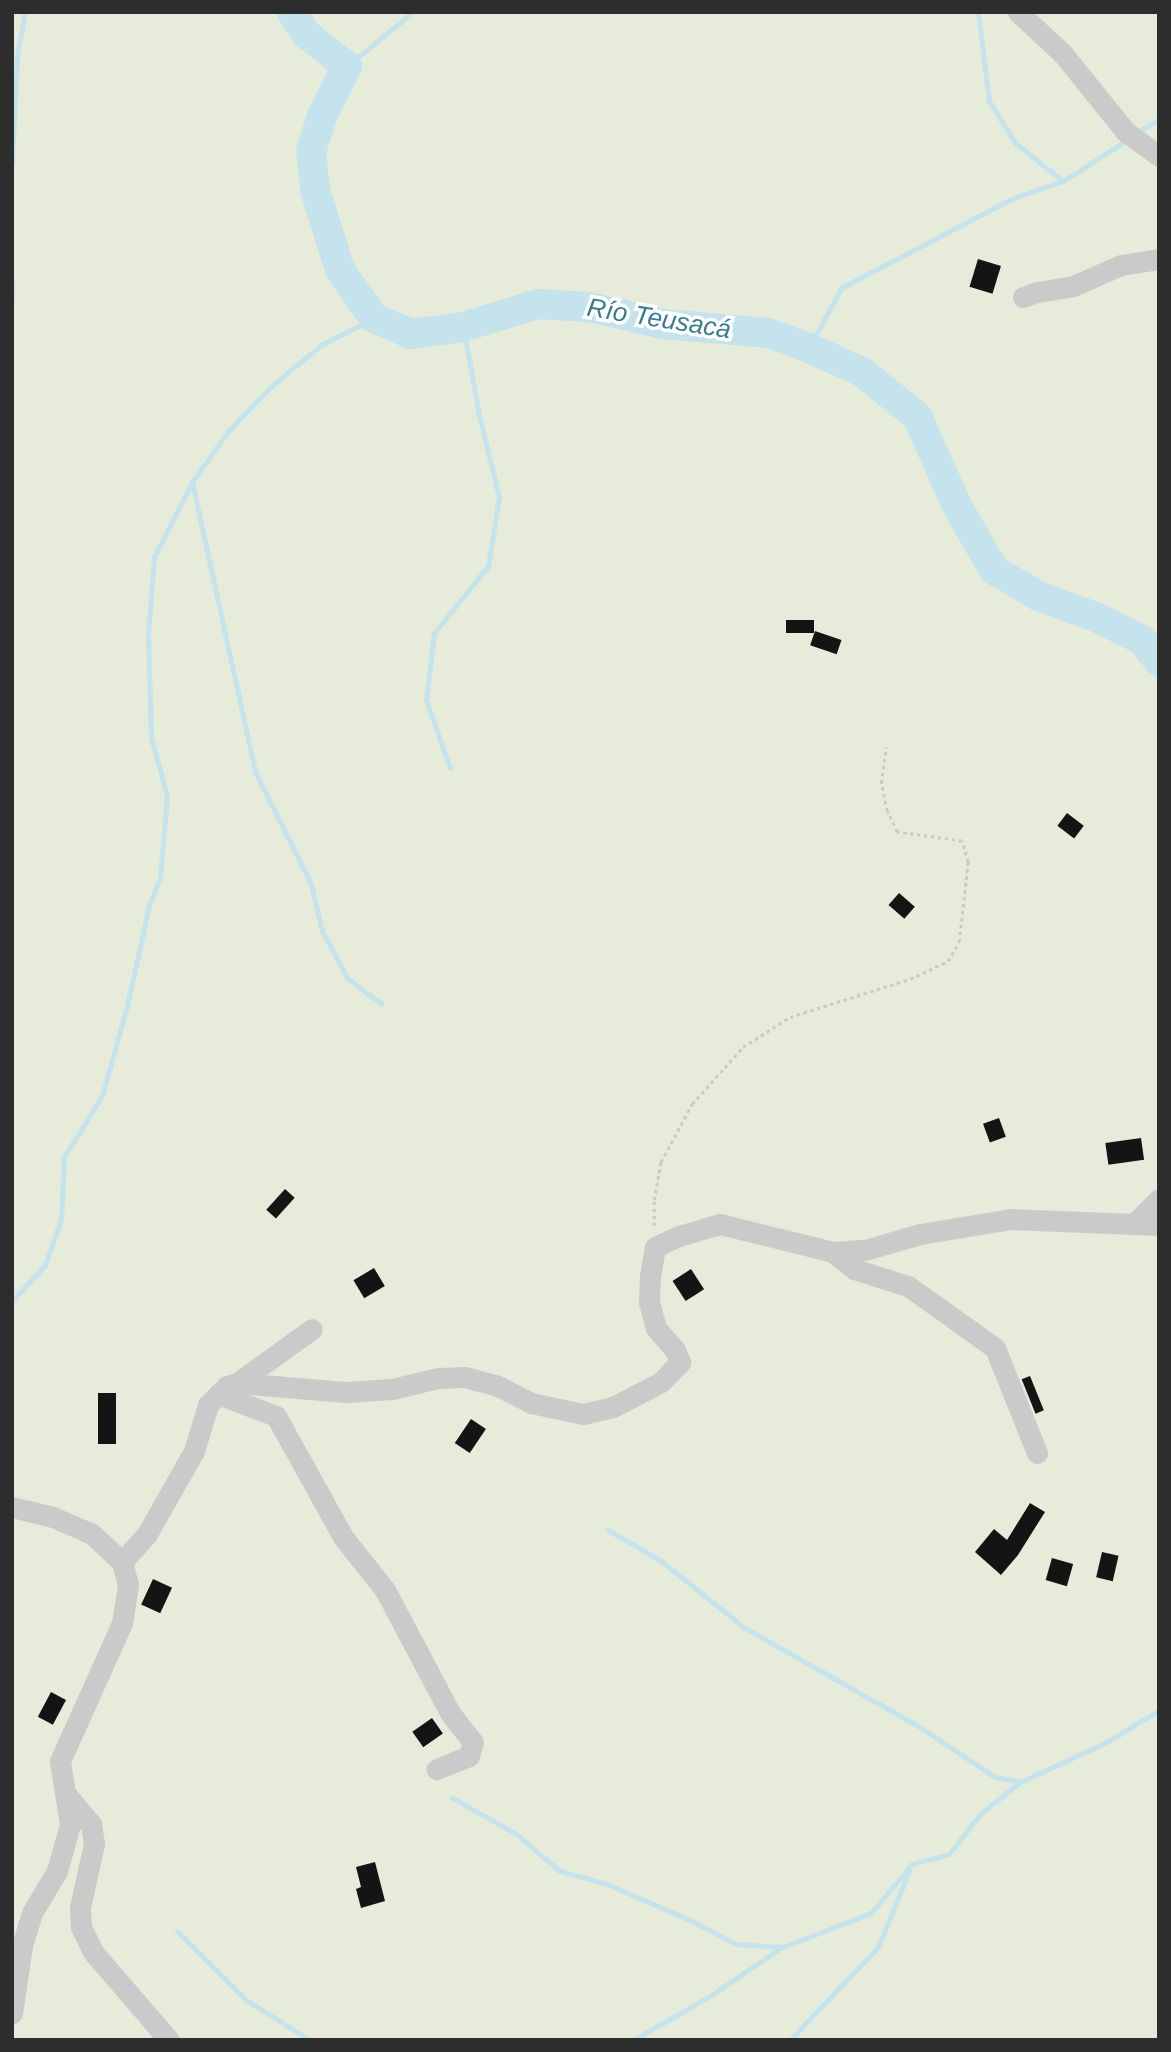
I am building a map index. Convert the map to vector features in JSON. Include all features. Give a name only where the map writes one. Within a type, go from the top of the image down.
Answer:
[{"type":"street","points":[[1018,12],[1063,54],[1126,132],[1159,156]]},
{"type":"street","points":[[1023,298],[1037,292],[1073,286],[1121,265],[1159,259]]},
{"type":"street","points":[[1134,1224],[1159,1199]]},
{"type":"street","points":[[237,1383],[346,1392],[392,1389],[438,1378],[465,1377],[498,1386],[531,1403],[583,1414],[613,1407],[661,1382],[680,1363],[675,1350],[656,1328],[649,1303],[655,1247],[679,1236],[720,1224],[833,1252],[865,1250],[920,1234],[1012,1219],[1159,1224]]},
{"type":"street","points":[[833,1252],[854,1269],[908,1286],[995,1348],[1037,1453]]},
{"type":"street","points":[[122,1562],[147,1534],[194,1451],[208,1405],[218,1394],[312,1329]]},
{"type":"street","points":[[218,1394],[276,1416],[344,1537],[385,1590],[450,1713],[473,1742],[469,1756],[436,1769]]},
{"type":"street","points":[[12,1507],[53,1517],[92,1534],[122,1562],[128,1585],[122,1623],[60,1761],[69,1825],[57,1871],[29,1924],[22,1946],[12,2013]]},
{"type":"street","points":[[63,1792],[91,1824],[94,1843],[80,1907],[81,1927],[93,1952],[169,2040]]},
{"type":"path","points":[[655,1247],[654,1199],[660,1163],[692,1104],[743,1047],[790,1017],[910,979],[948,961],[959,942],[968,862],[962,841],[897,832],[887,811],[881,783],[886,747]]},
{"type":"green space","points":[[12,12],[1159,12],[1159,2040],[12,2040]]},
{"type":"building","points":[[978,259],[1001,266],[992,294],[970,287]]},
{"type":"building","points":[[786,620],[814,620],[814,633],[786,633]]},
{"type":"building","points":[[815,631],[841,640],[837,654],[810,645]]},
{"type":"building","points":[[1067,813],[1084,826],[1074,838],[1057,826]]},
{"type":"building","points":[[899,893],[915,907],[904,919],[889,905]]},
{"type":"building","points":[[999,1118],[1006,1137],[990,1143],[983,1124]]},
{"type":"building","points":[[1141,1138],[1144,1160],[1108,1165],[1105,1143]]},
{"type":"building","points":[[285,1189],[295,1198],[276,1219],[266,1210]]},
{"type":"building","points":[[374,1268],[385,1286],[364,1298],[353,1280]]},
{"type":"building","points":[[691,1269],[704,1289],[686,1301],[673,1281]]},
{"type":"building","points":[[1030,1376],[1044,1410],[1036,1414],[1022,1379]]},
{"type":"building","points":[[98,1393],[116,1393],[116,1444],[98,1444]]},
{"type":"building","points":[[471,1419],[486,1429],[470,1453],[455,1443]]},
{"type":"building","points":[[1030,1503],[1045,1512],[1018,1555],[1001,1575],[975,1552],[994,1529],[1007,1540]]},
{"type":"building","points":[[1102,1552],[1119,1556],[1113,1581],[1096,1577]]},
{"type":"building","points":[[1052,1558],[1073,1564],[1067,1586],[1046,1580]]},
{"type":"building","points":[[153,1579],[172,1588],[160,1613],[141,1604]]},
{"type":"building","points":[[51,1692],[66,1700],[53,1725],[38,1717]]},
{"type":"building","points":[[432,1718],[443,1734],[423,1747],[412,1732]]},
{"type":"building","points":[[375,1862],[385,1901],[361,1908],[356,1889],[361,1887],[356,1867]]},
{"type":"waterway","points":[[12,163],[17,56],[25,12]]},
{"type":"waterway","name":"Río Teusacá","points":[[292,12],[307,35],[347,66],[322,116],[311,151],[315,190],[340,270],[374,318],[411,334],[463,327],[538,304],[589,307],[663,324],[768,333],[809,348],[862,372],[917,416],[957,506],[994,570],[1038,596],[1098,618],[1142,640],[1159,662]]},
{"type":"waterway","points":[[347,66],[413,12]]},
{"type":"waterway","points":[[978,12],[989,101],[1015,143],[1063,181]]},
{"type":"waterway","points":[[1138,132],[1159,119]]},
{"type":"waterway","points":[[809,348],[841,288],[1011,199],[1063,181],[1127,140]]},
{"type":"waterway","points":[[12,281],[12,297]]},
{"type":"waterway","points":[[12,1301],[45,1265],[61,1219],[64,1157],[102,1096],[127,1006],[149,905],[160,878],[167,796],[151,737],[148,635],[154,557],[192,482],[229,430],[268,389],[321,345],[374,318]]},
{"type":"waterway","points":[[450,768],[426,700],[434,633],[488,566],[499,497],[479,415],[463,327]]},
{"type":"waterway","points":[[192,482],[255,772],[311,884],[322,931],[348,979],[382,1004]]},
{"type":"waterway","points":[[608,1530],[660,1560],[745,1628],[920,1727],[995,1777],[1020,1782],[1107,1742],[1159,1710]]},
{"type":"waterway","points":[[452,1798],[515,1833],[560,1871],[607,1884],[692,1921],[736,1944],[783,1947],[871,1913],[912,1864],[949,1854],[980,1814],[1020,1782]]},
{"type":"waterway","points":[[790,2040],[878,1947],[909,1871]]},
{"type":"waterway","points":[[177,1931],[246,2000],[310,2040]]},
{"type":"waterway","points":[[633,2040],[710,1996],[782,1947]]}]
